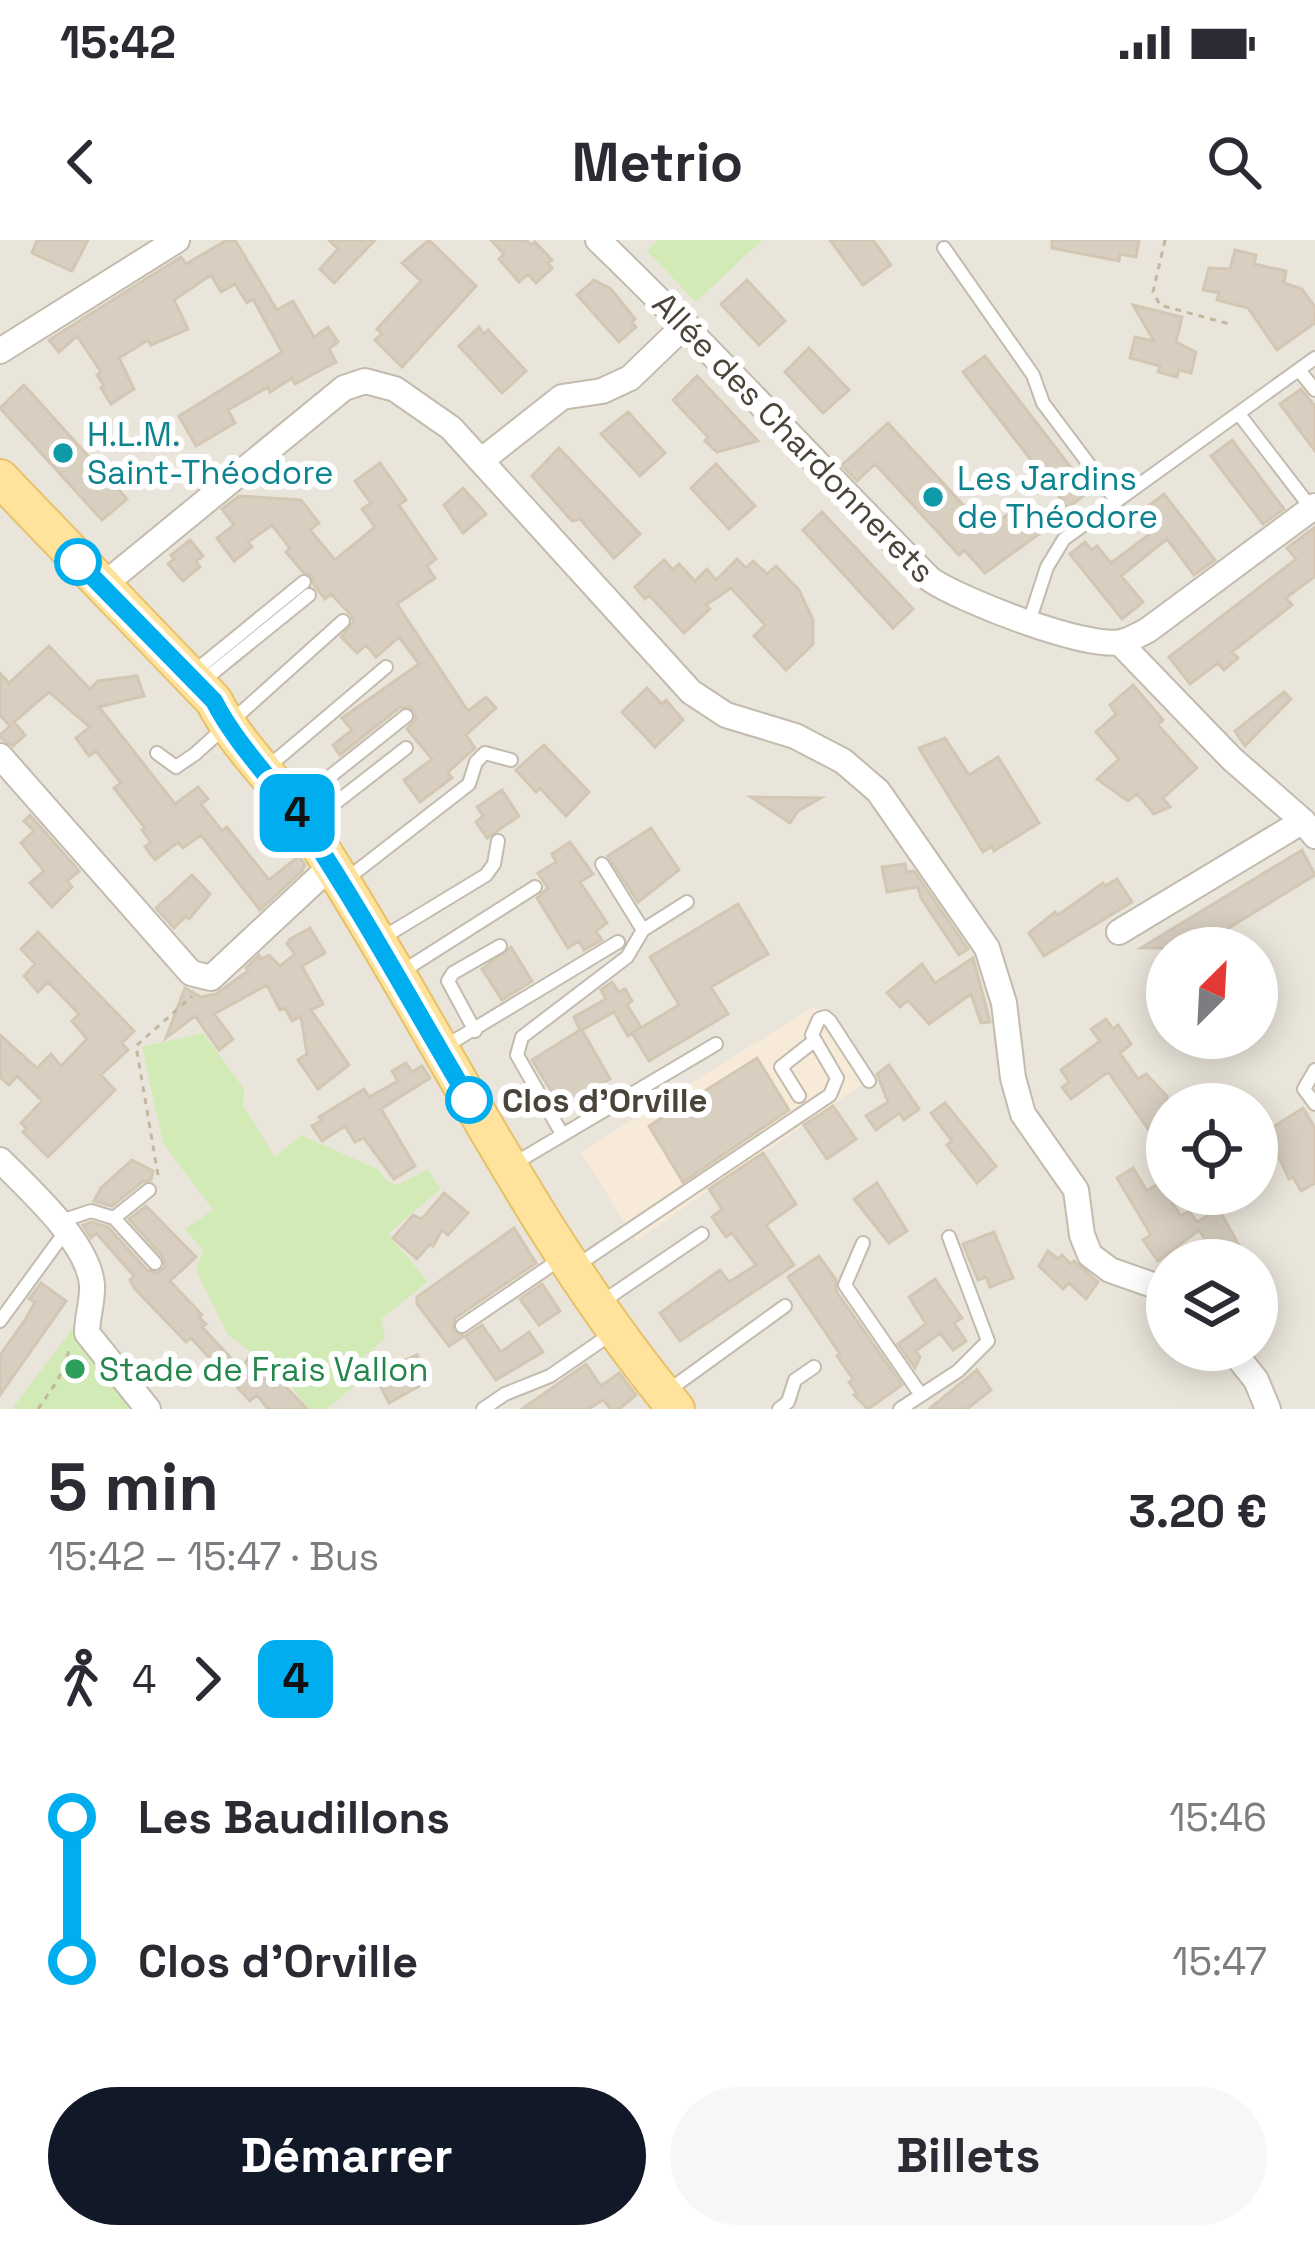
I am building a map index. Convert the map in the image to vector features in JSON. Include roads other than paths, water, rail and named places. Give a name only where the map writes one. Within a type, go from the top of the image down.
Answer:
[{"type":"main road","points":[[0,478],[214,701],[226,724],[299,816],[569,1262],[669,1405]]},
{"type":"main road","points":[[0,507],[201,711],[226,724]]},
{"type":"street","points":[[0,351],[177,240]]},
{"type":"street","name":"Allée des Chardonnerets","points":[[598,240],[686,323],[809,458],[932,580],[953,595],[1029,622],[1120,643]]},
{"type":"street","points":[[482,460],[562,397],[602,392],[630,378],[686,323]]},
{"type":"street","points":[[101,587],[344,388],[365,381],[395,389],[451,428],[691,692],[726,715],[795,736],[843,761],[878,791],[987,948],[1004,1003],[1013,1078],[1024,1114],[1076,1190],[1082,1235],[1090,1255],[1110,1270],[1146,1283]]},
{"type":"street","points":[[1119,932],[1309,828],[1232,759],[1120,643],[1148,630],[1313,507]]},
{"type":"street","points":[[0,756],[204,985],[337,874]]},
{"type":"street","points":[[0,1160],[83,1256],[92,1282],[87,1333],[148,1409]]},
{"type":"street","points":[[1249,1371],[1268,1409]]},
{"type":"lane","points":[[944,248],[1033,375],[1043,403],[1114,499]]},
{"type":"lane","points":[[1029,622],[1046,567],[1064,539],[1315,358]]},
{"type":"lane","points":[[1299,370],[1315,390]]},
{"type":"lane","points":[[1239,414],[1313,507]]},
{"type":"lane","points":[[194,680],[306,588]]},
{"type":"lane","points":[[157,753],[176,767],[344,621]]},
{"type":"lane","points":[[263,770],[386,667]]},
{"type":"lane","points":[[299,816],[406,716]]},
{"type":"lane","points":[[299,816],[406,748]]},
{"type":"lane","points":[[337,874],[469,784],[476,762],[485,753],[511,760]]},
{"type":"lane","points":[[378,941],[485,875],[494,864],[498,841]]},
{"type":"lane","points":[[602,864],[643,930]]},
{"type":"lane","points":[[397,975],[536,887]]},
{"type":"lane","points":[[562,1134],[517,1055],[522,1037],[627,957],[643,930],[687,902]]},
{"type":"lane","points":[[439,1049],[617,942]]},
{"type":"lane","points":[[475,1031],[448,981],[453,973],[500,946]]},
{"type":"lane","points":[[462,1326],[830,1095],[837,1078],[814,1041],[814,1024],[825,1017],[869,1081]]},
{"type":"lane","points":[[799,1096],[781,1067],[814,1041]]},
{"type":"lane","points":[[509,1166],[716,1044]]},
{"type":"lane","points":[[1315,1070],[1304,1089],[1315,1104]]},
{"type":"lane","points":[[114,1218],[149,1190]]},
{"type":"lane","points":[[0,1321],[61,1227],[91,1211],[114,1218],[155,1263]]},
{"type":"lane","points":[[482,1409],[550,1376],[606,1318],[702,1234]]},
{"type":"lane","points":[[900,1409],[958,1371],[988,1341],[949,1237]]},
{"type":"lane","points":[[863,1243],[845,1285],[921,1395]]},
{"type":"lane","points":[[669,1405],[785,1306]]},
{"type":"lane","points":[[779,1409],[788,1402],[795,1380],[814,1367]]},
{"type":"place","name":"H.L.M. Saint-Théodore","points":[[63,453]]},
{"type":"place","name":"Les Jardins de Théodore","points":[[933,497]]},
{"type":"place","name":"Clos d'Orville","points":[[469,1100]]},
{"type":"place","name":"Stade de Frais Vallon","points":[[75,1369]]}]
